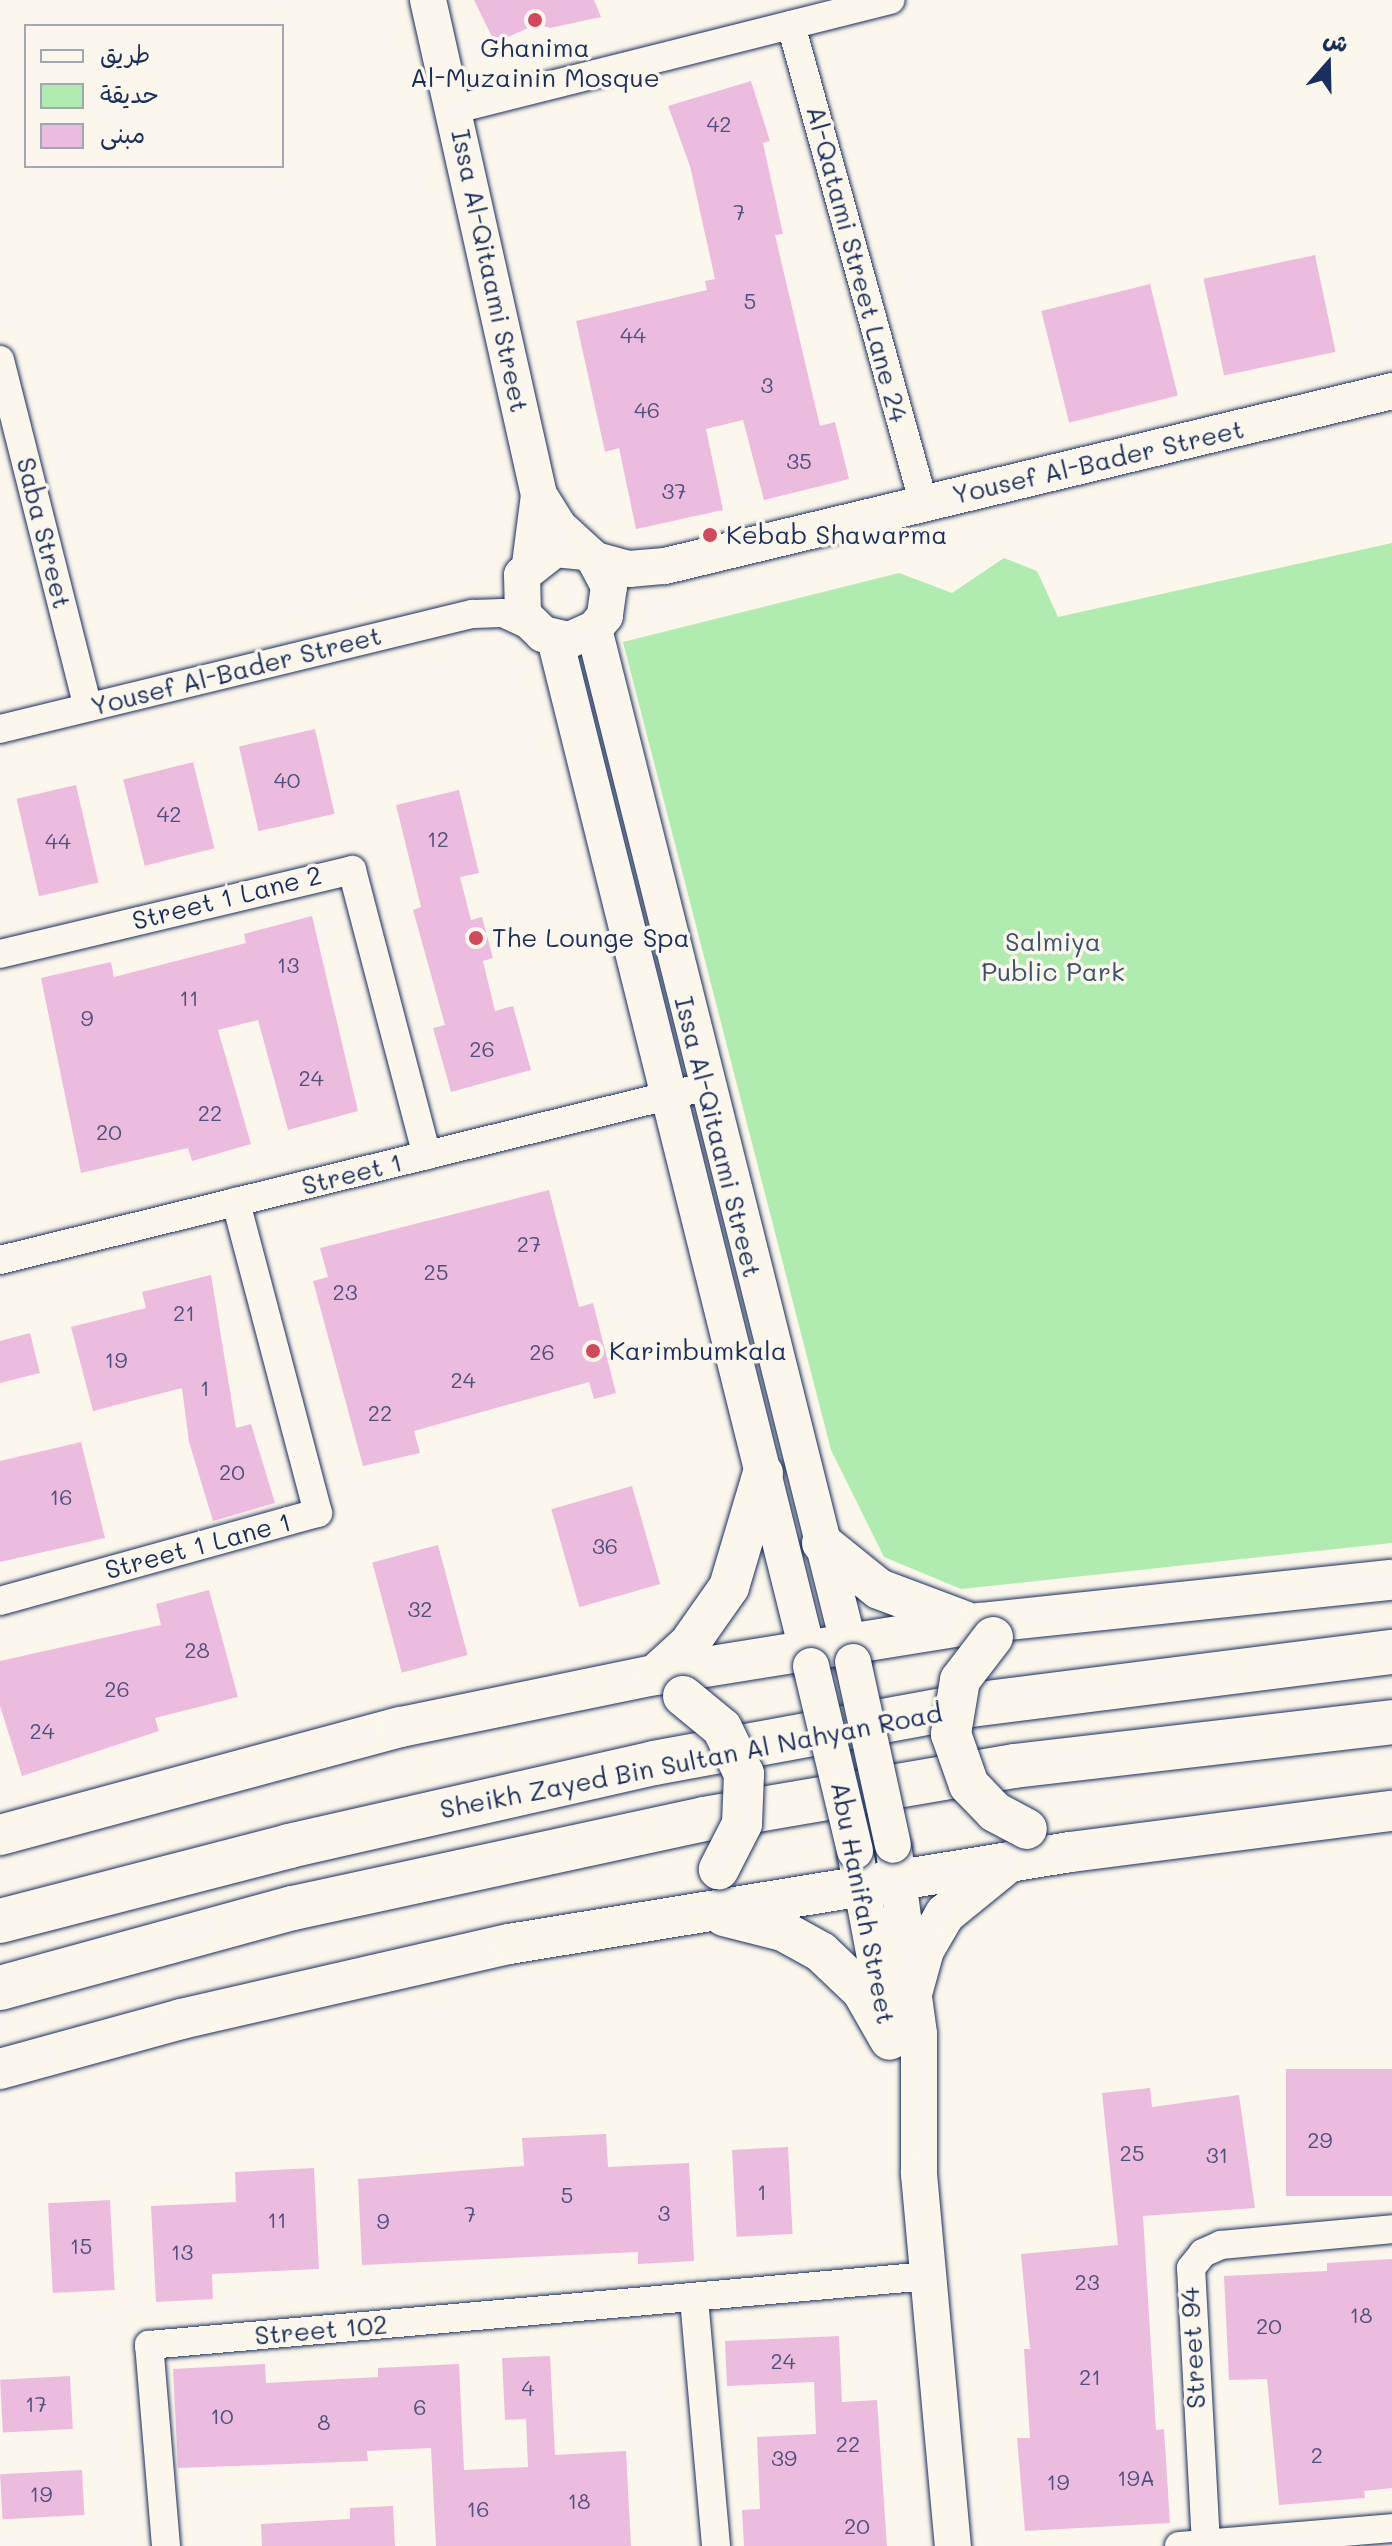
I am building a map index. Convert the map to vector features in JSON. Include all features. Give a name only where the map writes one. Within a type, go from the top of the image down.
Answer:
[{"type":"highway","name":"Sheikh Zayed Bin Sultan Al Nahyan Road","points":[[0,1921],[289,1846],[654,1763],[971,1705],[1392,1652]]},
{"type":"highway","points":[[0,1988],[293,1908],[704,1819],[1014,1766],[1392,1722]]},
{"type":"main road","points":[[656,1684],[729,1587],[763,1473]]},
{"type":"main road","points":[[822,1543],[887,1593],[928,1611],[999,1626]]},
{"type":"main road","points":[[0,1835],[401,1727],[999,1626],[1392,1580]]},
{"type":"main road","points":[[999,1626],[960,1680],[951,1734],[969,1785],[1021,1845]]},
{"type":"main road","points":[[646,1921],[686,1899],[719,1869],[742,1824],[744,1774],[722,1728],[656,1684]]},
{"type":"main road","points":[[696,1916],[877,1865],[1021,1845],[1091,1849],[1392,1811]]},
{"type":"main road","points":[[913,1990],[924,1950],[945,1914],[1021,1845]]},
{"type":"main road","points":[[0,2069],[181,2019],[509,1944],[646,1921],[696,1916],[742,1918],[803,1940],[862,1991],[890,2040]]},
{"type":"street","name":"Issa Al-Qitaami Street","points":[[428,0],[456,109],[539,495],[526,569]]},
{"type":"street","points":[[456,109],[891,0]]},
{"type":"street","name":"Al-Qatami Street Lane 24","points":[[791,25],[924,504]]},
{"type":"street","name":"Saba Street","points":[[0,360],[88,707]]},
{"type":"street","name":"Yousef Al-Bader Street","points":[[589,556],[629,569],[665,566],[1392,391]]},
{"type":"street","name":"Issa Al-Qitaami Street","points":[[539,495],[589,556]]},
{"type":"street","points":[[555,549],[589,556],[609,586],[599,622],[543,633],[519,602],[526,569],[555,549]]},
{"type":"street","name":"Yousef Al-Bader Street","points":[[599,622],[632,587],[665,566]]},
{"type":"street","name":"Yousef Al-Bader Street","points":[[473,614],[501,598],[526,569]]},
{"type":"street","name":"Yousef Al-Bader Street","points":[[0,729],[473,614],[503,613],[543,633]]},
{"type":"street","name":"Issa Al-Qitaami Street","points":[[599,622],[763,1473],[808,1658]]},
{"type":"street","name":"Issa Al-Qitaami Street","points":[[543,633],[689,1091],[822,1543],[850,1653]]},
{"type":"street","name":"Street 1 Lane 2","points":[[0,954],[352,870],[427,1155]]},
{"type":"street","name":"Street 1","points":[[0,1260],[689,1091]]},
{"type":"street","name":"Street 1 Lane 1","points":[[0,1601],[318,1513],[236,1202]]},
{"type":"street","name":"Abu Hanifah Street","points":[[850,1653],[877,1865],[890,2040],[918,2157]]},
{"type":"street","name":"Abu Hanifah Street","points":[[808,1658],[877,1865],[913,1990],[918,2157],[953,2546]]},
{"type":"street","name":"Street 94","points":[[1392,2229],[1221,2245],[1203,2253],[1191,2268],[1192,2545],[1392,2528]]},
{"type":"street","name":"Street 102","points":[[166,2546],[149,2345],[929,2276]]},
{"type":"street","points":[[694,2299],[716,2546]]},
{"type":"green space","name":"Salmiya Public Park","points":[[1392,543],[1392,1543],[961,1589],[884,1557],[831,1450],[623,642],[899,573],[952,593],[1004,558],[1037,571],[1058,617]]},
{"type":"building","name":"Ghanima Al-Muzainin Mosque","points":[[474,0],[594,0],[601,17],[550,28],[537,24],[495,43]]},
{"type":"building","points":[[751,81],[770,141],[763,143],[783,234],[775,235],[820,426],[835,422],[849,479],[764,500],[743,420],[706,429],[723,510],[636,529],[619,448],[605,452],[576,321],[707,290],[705,281],[715,279],[690,166],[668,106]]},
{"type":"building","points":[[1315,255],[1336,352],[1224,376],[1203,279]]},
{"type":"building","points":[[1150,284],[1178,396],[1069,423],[1041,311]]},
{"type":"building","points":[[315,729],[335,814],[259,831],[239,747]]},
{"type":"building","points":[[193,762],[215,848],[145,866],[123,779]]},
{"type":"building","points":[[76,785],[98,882],[39,896],[17,799]]},
{"type":"building","points":[[459,790],[479,873],[460,877],[471,920],[482,917],[493,958],[483,961],[495,1011],[513,1006],[531,1070],[451,1092],[433,1028],[445,1025],[413,910],[421,907],[396,805]]},
{"type":"building","points":[[312,916],[358,1111],[288,1130],[258,1020],[218,1030],[251,1144],[192,1161],[188,1148],[81,1173],[41,978],[111,962],[114,977],[246,943],[244,934]]},
{"type":"building","points":[[549,1190],[579,1307],[593,1303],[616,1393],[594,1399],[589,1382],[414,1431],[420,1453],[363,1466],[313,1281],[328,1277],[320,1248]]},
{"type":"building","points":[[211,1275],[236,1428],[251,1424],[275,1503],[213,1521],[189,1442],[182,1388],[93,1411],[71,1327],[146,1308],[142,1292]]},
{"type":"building","points":[[30,1333],[40,1373],[0,1383],[0,1341]]},
{"type":"building","points":[[81,1442],[105,1538],[0,1562],[0,1461]]},
{"type":"building","points":[[632,1486],[660,1584],[579,1607],[551,1509]]},
{"type":"building","points":[[438,1545],[468,1655],[402,1673],[372,1563]]},
{"type":"building","points":[[209,1590],[238,1697],[155,1718],[159,1731],[22,1776],[0,1706],[0,1661],[161,1625],[156,1604]]},
{"type":"building","points":[[1286,2069],[1392,2069],[1392,2196],[1286,2196]]},
{"type":"building","points":[[1150,2088],[1152,2107],[1239,2095],[1255,2208],[1143,2216],[1156,2430],[1164,2429],[1170,2523],[1025,2531],[1017,2438],[1030,2438],[1024,2349],[1030,2349],[1021,2254],[1118,2245],[1102,2093]]},
{"type":"building","points":[[606,2134],[608,2167],[689,2163],[694,2261],[638,2264],[638,2252],[362,2265],[358,2179],[524,2166],[522,2138]]},
{"type":"building","points":[[788,2147],[793,2234],[737,2237],[732,2150]]},
{"type":"building","points":[[314,2168],[319,2269],[212,2274],[213,2299],[156,2302],[151,2206],[236,2202],[235,2172]]},
{"type":"building","points":[[110,2200],[115,2290],[53,2293],[48,2203]]},
{"type":"building","points":[[1392,2259],[1392,2488],[1364,2491],[1365,2498],[1279,2505],[1267,2379],[1229,2380],[1224,2276],[1327,2271],[1327,2263]]},
{"type":"building","points":[[839,2336],[842,2402],[877,2400],[887,2546],[744,2546],[742,2510],[760,2509],[757,2437],[816,2434],[814,2382],[727,2386],[725,2341]]},
{"type":"building","points":[[550,2356],[555,2455],[626,2451],[631,2546],[436,2546],[431,2448],[367,2451],[368,2461],[178,2468],[173,2369],[265,2364],[266,2383],[378,2377],[378,2368],[459,2364],[464,2470],[528,2467],[526,2419],[505,2420],[502,2358]]},
{"type":"building","points":[[70,2376],[73,2429],[3,2433],[0,2380]]},
{"type":"building","points":[[82,2470],[84,2515],[2,2519],[0,2474]]},
{"type":"building","points":[[393,2506],[395,2546],[262,2546],[261,2524],[350,2519],[350,2508]]},
{"type":"place","name":"Ghanima Al-Muzainin Mosque","points":[[535,20]]},
{"type":"place","name":"Kebab Shawarma","points":[[710,535]]},
{"type":"place","name":"The Lounge Spa","points":[[476,938]]},
{"type":"place","name":"Karimbumkala","points":[[593,1351]]}]
